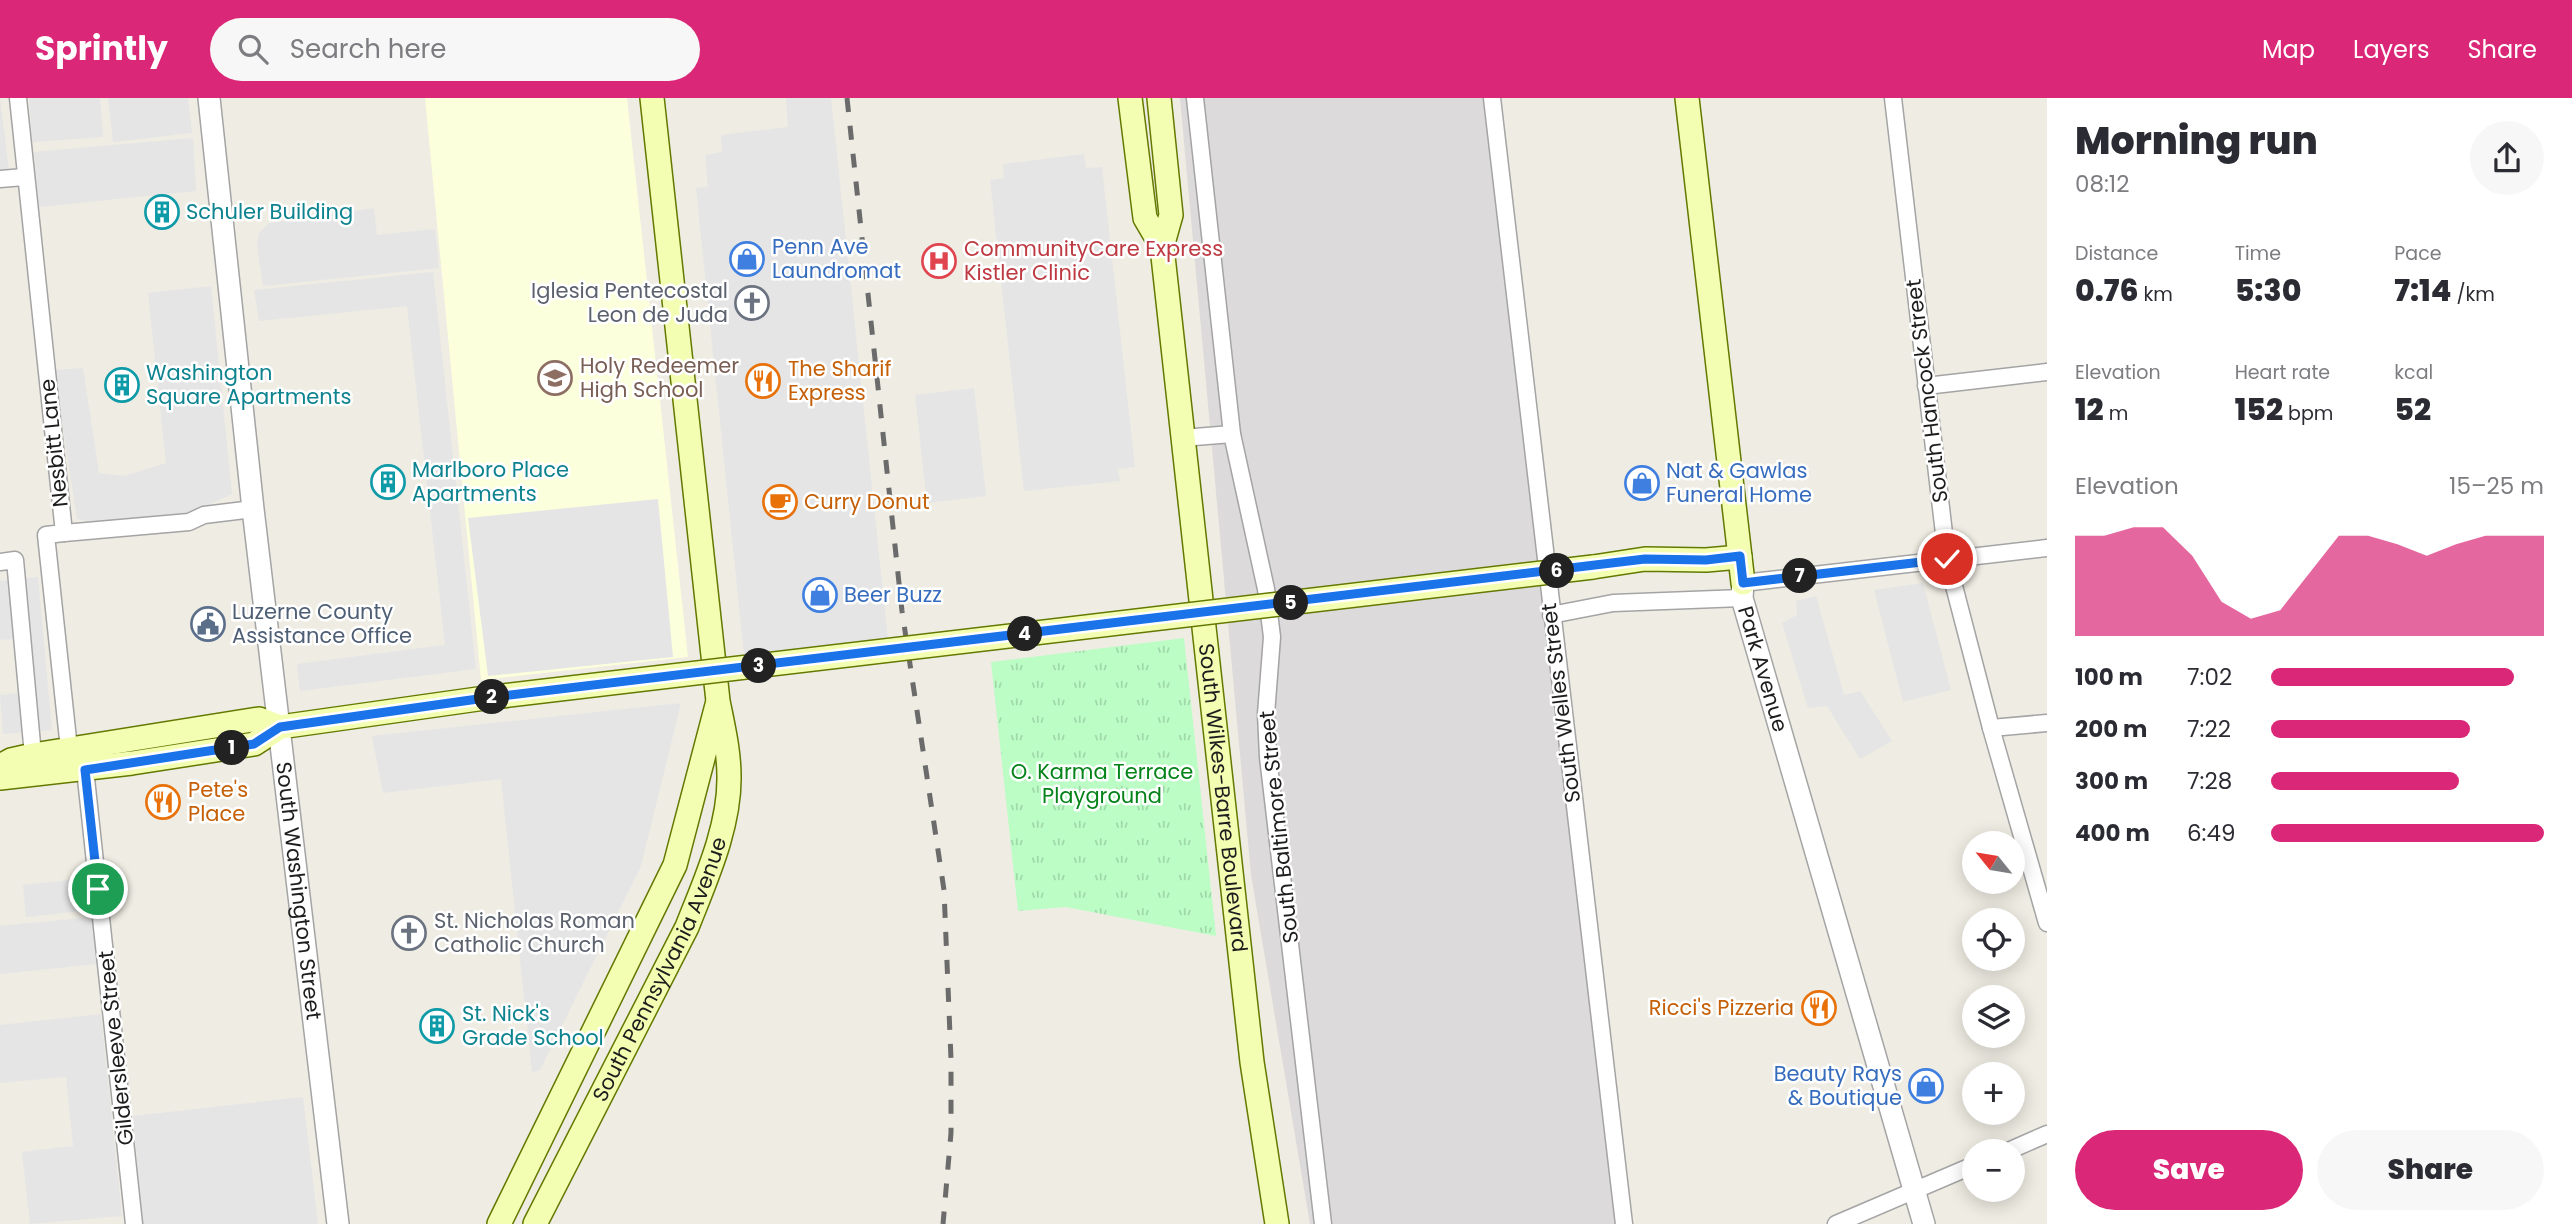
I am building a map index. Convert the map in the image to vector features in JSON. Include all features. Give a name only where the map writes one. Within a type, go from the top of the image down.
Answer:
[{"type":"main road","name":"South Pennsylvania Avenue","points":[[535,1224],[687,927],[707,876],[722,824],[729,778],[718,701],[652,98]]},
{"type":"main road","name":"South Wilkes-Barre Boulevard","points":[[1130,98],[1145,218],[1162,247]]},
{"type":"main road","name":"South Wilkes-Barre Boulevard","points":[[1159,98],[1171,215],[1162,247],[1182,438],[1252,1062],[1277,1224]]},
{"type":"main road","name":"Park Avenue","points":[[1686,98],[1743,591]]},
{"type":"main road","points":[[0,779],[77,759],[259,719],[280,727],[485,698],[1645,559],[1706,560],[1740,556]]},
{"type":"main road","name":"South Pennsylvania Avenue","points":[[499,1224],[675,865],[718,701]]},
{"type":"main road","points":[[0,766],[11,760],[33,755],[77,759]]},
{"type":"street","name":"Nesbitt Lane","points":[[18,98],[24,177],[64,533],[46,535],[77,759]]},
{"type":"street","name":"South Washington Street","points":[[209,98],[253,509],[338,1224]]},
{"type":"street","name":"South Baltimore Street","points":[[1195,98],[1232,434],[1266,589],[1272,637],[1266,714],[1268,757],[1323,1224]]},
{"type":"street","name":"South Welles Street","points":[[1492,98],[1624,1224]]},
{"type":"street","name":"South Hancock Street","points":[[1893,98],[1947,559],[1991,728],[2047,923]]},
{"type":"street","points":[[0,179],[24,177]]},
{"type":"street","points":[[1926,386],[2047,372]]},
{"type":"street","points":[[1182,438],[1232,434]]},
{"type":"street","points":[[64,533],[189,522],[204,515],[253,509]]},
{"type":"street","points":[[1551,615],[1613,603],[1743,591],[1947,559],[2047,548]]},
{"type":"street","points":[[0,562],[15,560],[33,755]]},
{"type":"street","name":"Park Avenue","points":[[1743,591],[1924,1224]]},
{"type":"street","points":[[1991,728],[2047,723]]},
{"type":"street","name":"Gildersleeve Street","points":[[77,759],[134,1224]]},
{"type":"street","points":[[2025,1144],[2047,1134]]},
{"type":"street","points":[[1836,1224],[1962,1170]]},
{"type":"shaded area","points":[[0,98],[9,170],[0,171]]},
{"type":"shaded area","points":[[29,98],[100,98],[103,137],[32,142]]},
{"type":"shaded area","points":[[108,98],[188,98],[192,133],[113,142]]},
{"type":"shaded area","name":"Holy Redeemer High School","points":[[425,98],[627,98],[688,657],[481,680]]},
{"type":"shaded area","points":[[786,98],[831,98],[888,640],[744,655],[696,188],[708,187],[705,155],[722,152],[721,135],[788,127]]},
{"type":"shaded area","points":[[1180,98],[1495,98],[1616,1224],[1310,1224],[1251,875]]},
{"type":"shaded area","points":[[193,138],[196,191],[39,207],[34,152]]},
{"type":"shaded area","points":[[1084,154],[1086,168],[1102,167],[1135,467],[1118,469],[1120,481],[1024,491],[990,180],[1004,178],[1003,164]]},
{"type":"shaded area","points":[[374,208],[377,235],[435,229],[439,268],[263,286],[257,246],[259,233],[269,223]]},
{"type":"shaded area","points":[[433,272],[476,669],[300,691],[297,664],[445,645],[407,306],[259,321],[254,290]]},
{"type":"shaded area","points":[[211,286],[232,494],[191,513],[101,524],[77,519],[54,370],[83,368],[99,473],[124,476],[166,463],[148,293]]},
{"type":"shaded area","points":[[974,388],[986,496],[927,503],[915,395]]},
{"type":"shaded area","points":[[658,499],[673,657],[488,676],[468,518]]},
{"type":"shaded area","points":[[38,577],[52,730],[3,734],[0,695],[18,693],[13,639],[0,640],[0,581]]},
{"type":"shaded area","points":[[1923,583],[1951,690],[1903,702],[1874,590]]},
{"type":"shaded area","points":[[1816,596],[1844,695],[1860,691],[1892,741],[1860,759],[1827,706],[1808,708],[1782,623],[1797,615],[1796,601]]},
{"type":"shaded area","points":[[681,703],[641,866],[540,1070],[532,1072],[501,779],[383,793],[372,736]]},
{"type":"shaded area","points":[[87,878],[91,910],[26,917],[23,885]]},
{"type":"shaded area","points":[[92,917],[96,964],[0,974],[0,926]]},
{"type":"shaded area","points":[[101,1014],[122,1216],[30,1224],[22,1152],[73,1146],[66,1077],[0,1083],[0,1025]]},
{"type":"shaded area","points":[[303,1097],[318,1224],[143,1224],[133,1116]]},
{"type":"green space","name":"O. Karma Terrace Playground","points":[[1184,638],[1216,936],[1066,907],[1018,911],[991,662]]},
{"type":"railway","points":[[847,98],[902,611],[944,890],[951,1059],[951,1133],[943,1224]]},
{"type":"place","name":"Schuler Building","points":[[162,212]]},
{"type":"place","name":"Penn Ave Laundromat","points":[[747,259]]},
{"type":"place","name":"CommunityCare Express Kistler Clinic","points":[[939,261]]},
{"type":"place","name":"Iglesia Pentecostal Leon de Juda","points":[[752,303]]},
{"type":"place","name":"Holy Redeemer High School","points":[[555,378]]},
{"type":"place","name":"The Sharif Express","points":[[763,381]]},
{"type":"place","name":"Washington Square Apartments","points":[[122,385]]},
{"type":"place","name":"Marlboro Place Apartments","points":[[388,482]]},
{"type":"place","name":"Nat & Gawlas Funeral Home","points":[[1642,483]]},
{"type":"place","name":"Curry Donut","points":[[780,502]]},
{"type":"place","name":"Beer Buzz","points":[[820,595]]},
{"type":"place","name":"Luzerne County Assistance Office","points":[[208,624]]},
{"type":"place","name":"Pete's Place","points":[[163,802]]},
{"type":"place","name":"St. Nicholas Roman Catholic Church","points":[[409,933]]},
{"type":"place","name":"Ricci's Pizzeria","points":[[1819,1008]]},
{"type":"place","name":"St. Nick's Grade School","points":[[437,1026]]},
{"type":"place","name":"Beauty Rays & Boutique","points":[[1926,1086]]},
{"type":"route","points":[[98,889],[85,770],[254,744],[280,727],[485,698],[1645,559],[1706,560],[1740,556],[1743,583],[1947,559]]}]
